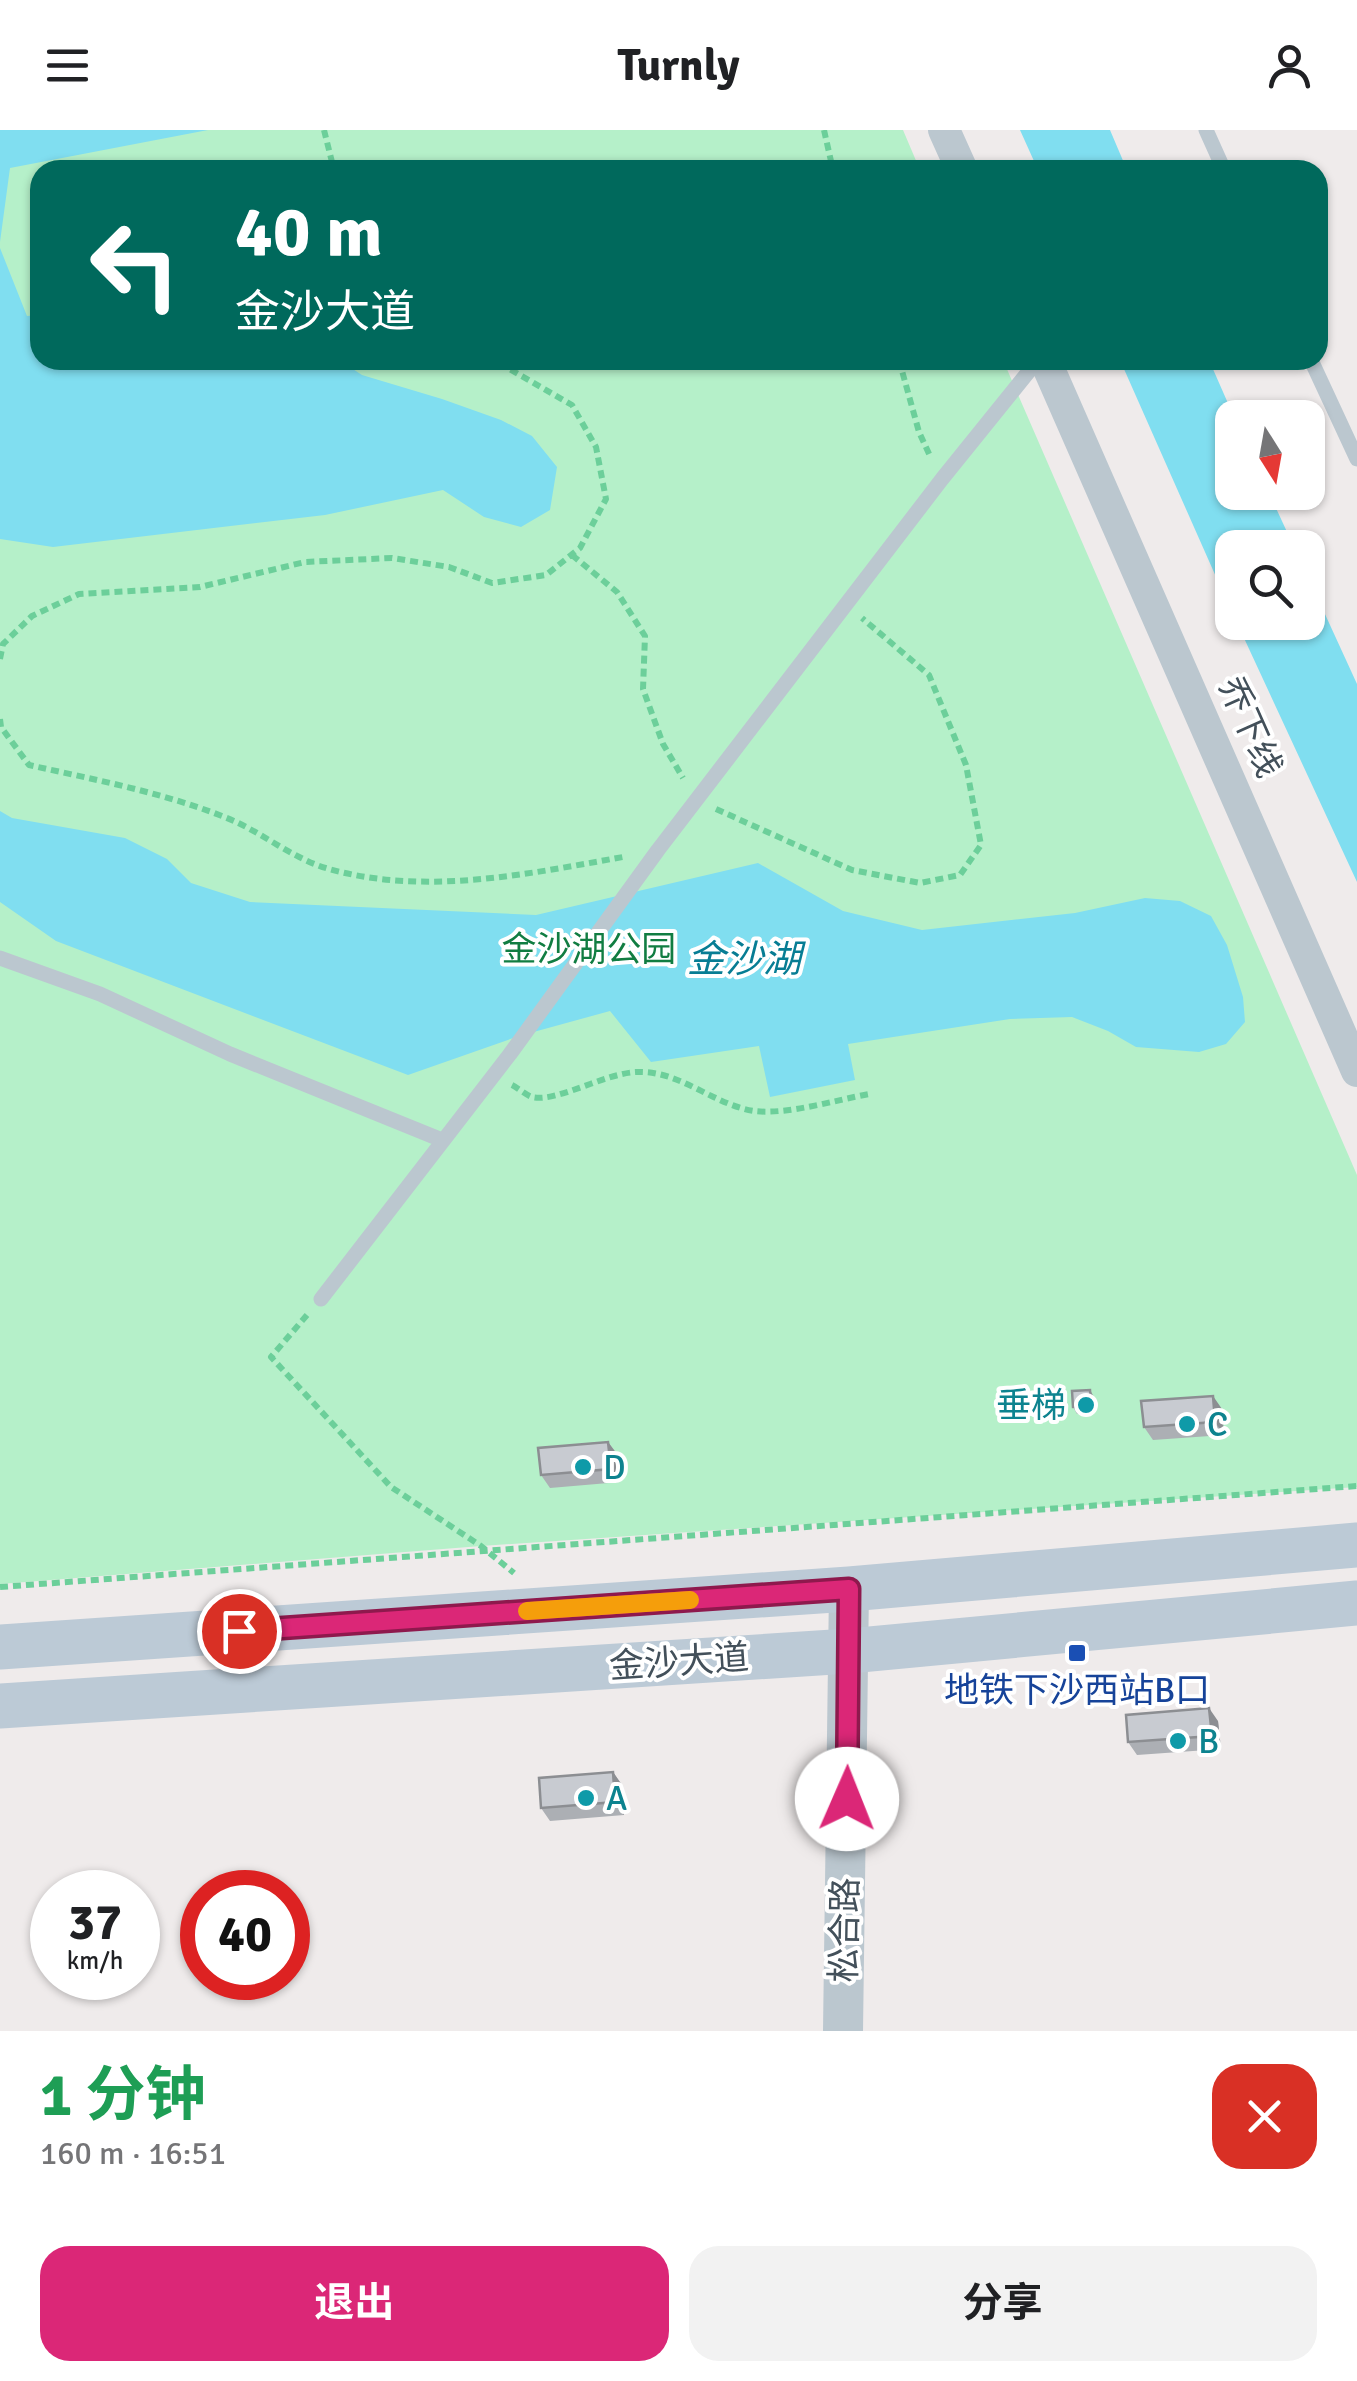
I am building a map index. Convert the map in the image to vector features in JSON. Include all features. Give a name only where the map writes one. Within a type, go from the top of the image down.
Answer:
[{"type":"main road","name":"金沙大道","points":[[0,1647],[849,1589],[1357,1544]]},
{"type":"main road","name":"金沙大道","points":[[0,1706],[850,1652],[1357,1603]]},
{"type":"street","points":[[944,130],[958,160]]},
{"type":"street","name":"乔下线","points":[[1045,370],[1357,1071]]},
{"type":"street","name":"松合路","points":[[843,2031],[849,1589]]},
{"type":"lane","points":[[1206,130],[1220,160]]},
{"type":"lane","points":[[321,1299],[510,1054],[658,850],[846,604],[1033,370]]},
{"type":"lane","points":[[1316,370],[1357,460]]},
{"type":"lane","points":[[0,958],[100,994],[230,1054],[442,1140]]},
{"type":"path","points":[[324,130],[332,160]]},
{"type":"path","points":[[824,130],[831,160]]},
{"type":"path","points":[[0,658],[3,644],[32,616],[78,594],[200,588],[305,562],[392,558],[449,567],[492,583],[546,576],[580,548],[606,499],[596,448],[572,405],[511,370]]},
{"type":"path","points":[[902,370],[919,432],[942,480]]},
{"type":"path","points":[[572,555],[617,592],[645,636],[643,690],[663,744],[697,800],[852,870],[920,883],[960,876],[981,845],[966,765],[929,675],[846,604]]},
{"type":"path","points":[[0,720],[29,765],[116,784],[232,820],[327,869],[408,881],[496,880],[658,850]]},
{"type":"path","points":[[494,1074],[532,1097],[552,1097],[612,1074],[643,1071],[680,1081],[752,1111],[870,1094]]},
{"type":"path","points":[[321,1299],[271,1358],[391,1487],[487,1551],[558,1608]]},
{"type":"path","points":[[0,1587],[1357,1486]]},
{"type":"green space","name":"金沙湖公园","points":[[0,130],[903,130],[916,160],[30,160],[30,370],[1007,370],[1357,1175],[1357,1487],[481,1546],[0,1584]]},
{"type":"water","points":[[0,130],[208,130],[52,160],[30,160],[30,164],[10,168],[0,242]]},
{"type":"water","points":[[1020,130],[1110,130],[1123,160],[1034,160]]},
{"type":"water","points":[[0,248],[30,316],[30,370],[354,370],[501,420],[532,436],[557,467],[550,510],[521,527],[484,517],[443,490],[325,515],[53,547],[0,539]]},
{"type":"water","points":[[1124,370],[1213,370],[1227,400],[1215,400],[1215,510],[1277,510],[1286,530],[1215,530],[1215,575]]},
{"type":"water","points":[[1325,614],[1357,684],[1357,882],[1245,640],[1325,640]]},
{"type":"water","name":"金沙湖","points":[[0,811],[12,818],[125,838],[167,859],[191,883],[250,902],[536,915],[758,863],[843,911],[922,930],[1075,913],[1145,898],[1180,901],[1211,916],[1227,945],[1243,997],[1245,1022],[1226,1044],[1199,1052],[1136,1047],[1072,1017],[1010,1019],[848,1044],[855,1080],[770,1097],[759,1046],[651,1062],[610,1011],[519,1036],[408,1075],[56,941],[0,902]]},
{"type":"building","points":[[1090,1390],[1091,1406],[1073,1407],[1072,1391]]},
{"type":"building","points":[[1213,1396],[1215,1422],[1144,1427],[1141,1401]]},
{"type":"building","points":[[608,1442],[611,1469],[541,1475],[538,1448]]},
{"type":"building","points":[[1209,1708],[1212,1736],[1128,1742],[1126,1715]]},
{"type":"building","points":[[613,1772],[615,1802],[541,1808],[539,1778]]},
{"type":"slow traffic","points":[[527,1611],[690,1600]]},
{"type":"place","name":"垂梯","points":[[1086,1405]]},
{"type":"place","name":"C","points":[[1187,1424]]},
{"type":"place","name":"D","points":[[583,1467]]},
{"type":"place","name":"地铁下沙西站B口","points":[[1077,1653]]},
{"type":"place","name":"B","points":[[1178,1741]]},
{"type":"place","name":"A","points":[[586,1798]]},
{"type":"route","points":[[239,1631],[849,1589],[847,1799]]}]
